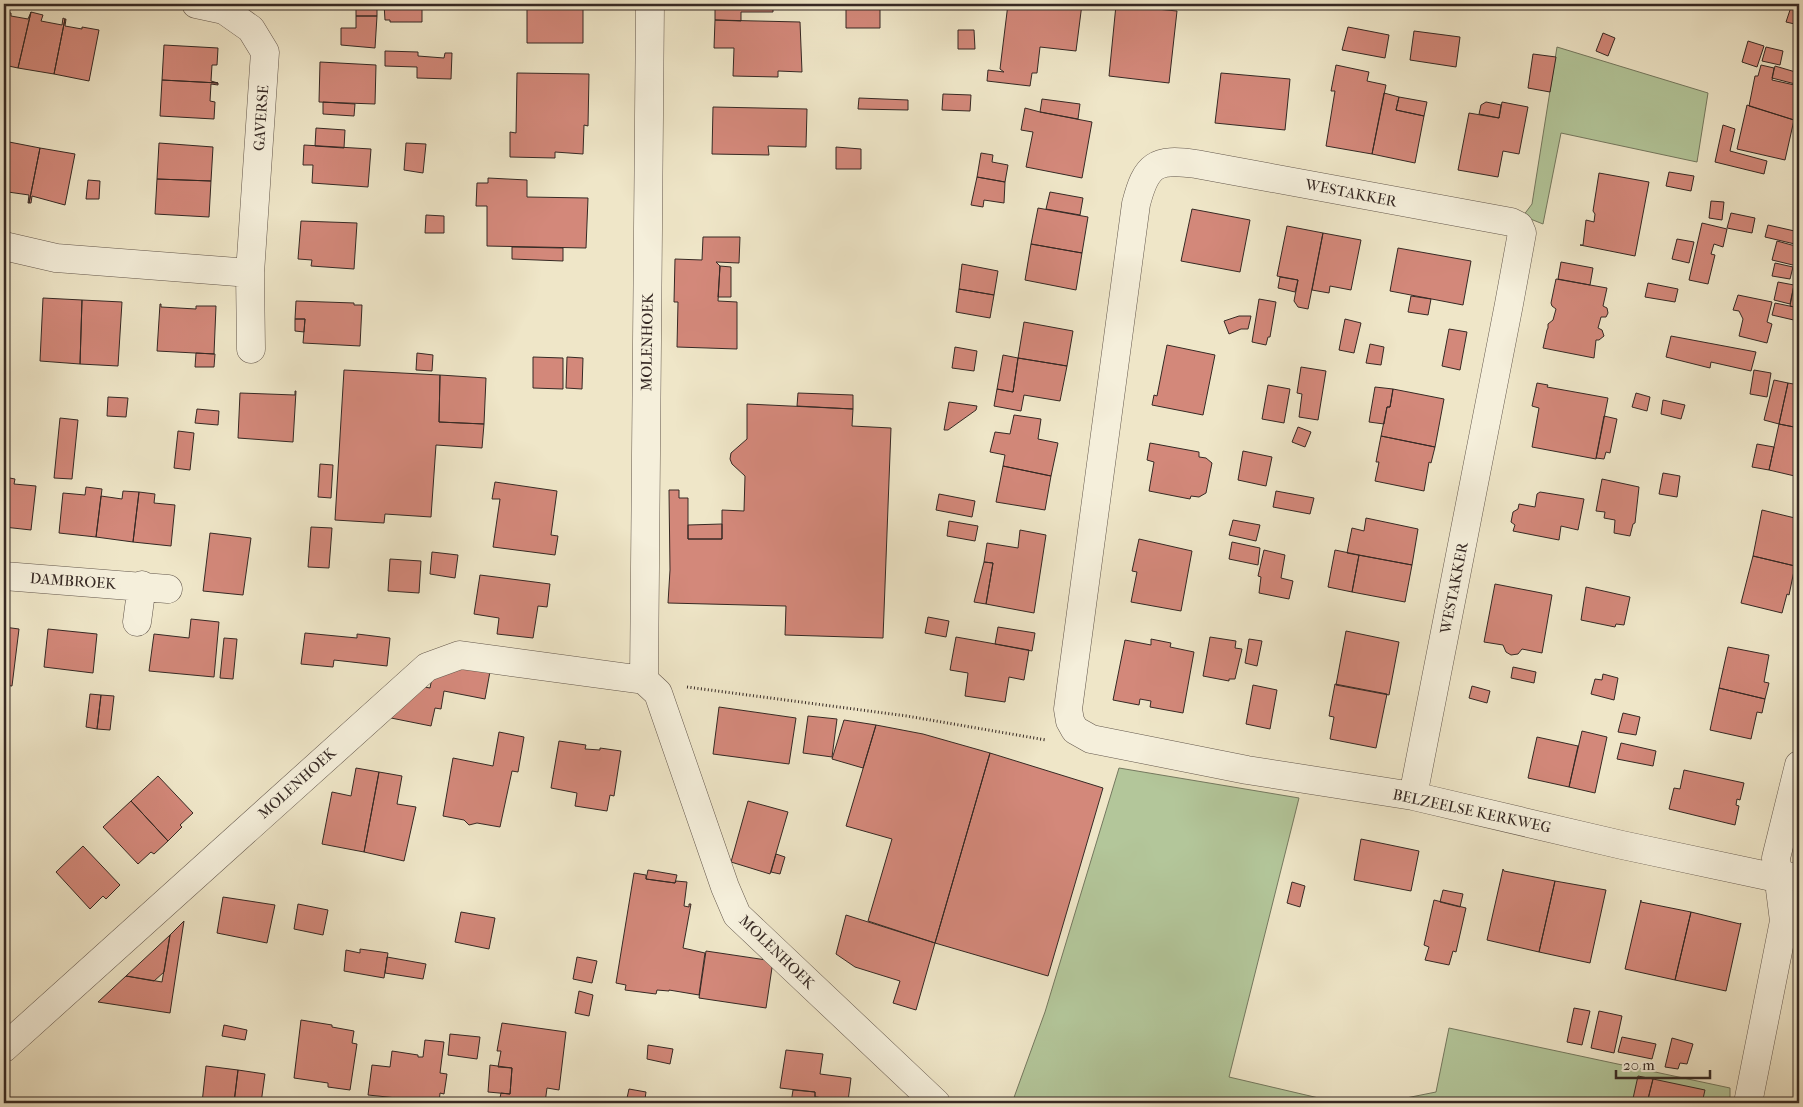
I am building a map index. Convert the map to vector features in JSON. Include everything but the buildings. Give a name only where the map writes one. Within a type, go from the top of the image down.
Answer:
[{"type":"street","name":"GAVERSE","points":[[196,4],[224,10],[251,29],[265,52],[250,273],[251,349]]},
{"type":"street","name":"MOLENHOEK","points":[[644,680],[650,4]]},
{"type":"street","name":"WESTAKKER","points":[[1072,720],[1136,204],[1142,183],[1148,171],[1161,164],[1176,161],[1511,222],[1519,226],[1522,233],[1413,796]]},
{"type":"street","points":[[4,246],[56,258],[250,273]]},
{"type":"street","name":"DAMBROEK","points":[[4,576],[155,587],[136,622]]},
{"type":"street","name":"MOLENHOEK","points":[[4,1048],[427,667],[460,656],[644,680],[658,693],[725,887],[737,914],[936,1103]]},
{"type":"street","name":"BELZEELSE KERKWEG","points":[[1072,720],[1091,739],[1119,746],[1247,770],[1413,796],[1622,845],[1788,877]]},
{"type":"street","points":[[1748,1103],[1784,921],[1788,877],[1776,858],[1799,766]]},
{"type":"path","points":[[644,680],[907,716],[1056,742],[1072,720]]},
{"type":"green space","points":[[1557,47],[1708,93],[1697,162],[1561,133],[1543,224],[1523,216],[1532,204]]},
{"type":"green space","points":[[1119,768],[1299,798],[1229,1077],[1340,1103],[1012,1103],[1045,1012]]},
{"type":"green space","points":[[1449,1028],[1730,1088],[1730,1103],[1381,1103],[1436,1092]]}]
